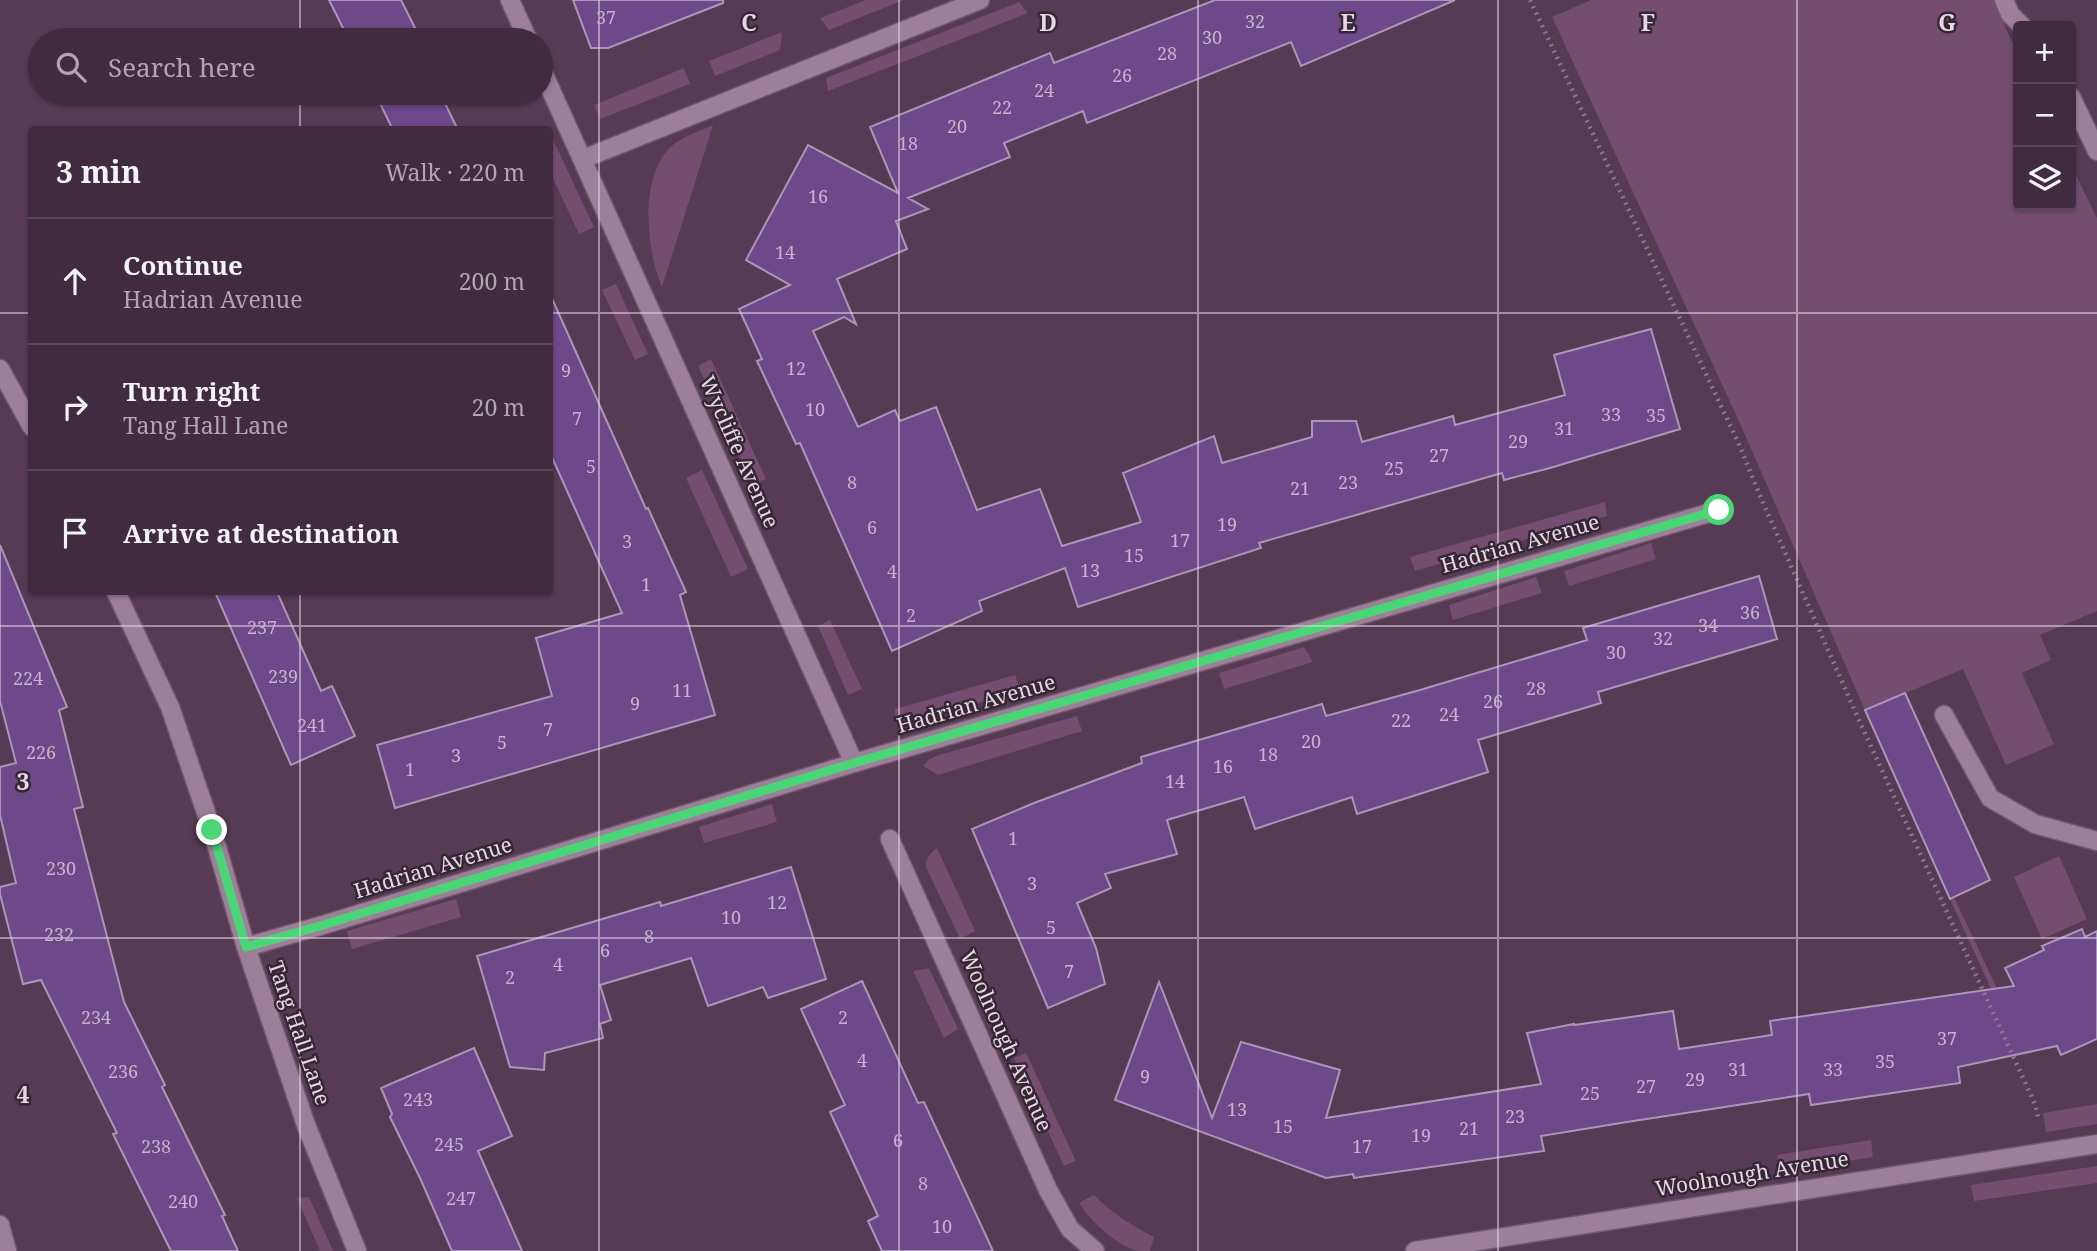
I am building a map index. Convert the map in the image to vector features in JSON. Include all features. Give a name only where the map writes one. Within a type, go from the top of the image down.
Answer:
[{"type":"street","points":[[510,0],[523,28]]},
{"type":"street","points":[[583,159],[980,0]]},
{"type":"street","points":[[2004,0],[2010,14],[2017,21]]},
{"type":"street","name":"Wycliffe Avenue","points":[[553,94],[854,763]]},
{"type":"street","points":[[2076,107],[2097,151]]},
{"type":"street","points":[[0,369],[28,420]]},
{"type":"street","name":"Hadrian Avenue","points":[[246,947],[854,763],[1719,510]]},
{"type":"street","name":"Tang Hall Lane","points":[[117,595],[170,707],[306,1125],[357,1251]]},
{"type":"street","points":[[1944,715],[1990,798],[2035,824],[2097,841]]},
{"type":"street","name":"Woolnough Avenue","points":[[890,839],[1048,1190],[1070,1229],[1095,1251]]},
{"type":"street","name":"Woolnough Avenue","points":[[1415,1251],[2097,1144]]},
{"type":"street","points":[[0,1225],[7,1251]]},
{"type":"path","points":[[1530,0],[1738,442],[1858,718],[2035,1104],[2044,1151]]},
{"type":"shaded area","points":[[866,0],[904,0],[829,30],[820,18]]},
{"type":"shaded area","points":[[1591,0],[1993,0],[2013,44],[2013,210],[2076,210],[2076,175],[2097,218],[2097,611],[2040,635],[2051,660],[2022,673],[2054,744],[2006,765],[1963,669],[1865,710],[1738,419],[1552,17]]},
{"type":"shaded area","points":[[1019,2],[1028,13],[828,91],[826,78]]},
{"type":"shaded area","points":[[782,32],[780,50],[715,76],[709,61]]},
{"type":"shaded area","points":[[684,68],[690,84],[600,119],[594,105]]},
{"type":"shaded area","points":[[713,125],[662,287],[649,233],[650,192],[655,173],[662,157],[674,144]]},
{"type":"shaded area","points":[[553,139],[594,227],[579,234],[553,178]]},
{"type":"shaded area","points":[[616,284],[648,354],[635,360],[602,290]]},
{"type":"shaded area","points":[[711,359],[766,479],[752,485],[698,366]]},
{"type":"shaded area","points":[[702,470],[748,569],[731,577],[686,478]]},
{"type":"shaded area","points":[[1605,502],[1607,516],[1415,571],[1410,557]]},
{"type":"shaded area","points":[[1651,543],[1656,559],[1569,586],[1564,571]]},
{"type":"shaded area","points":[[1536,577],[1542,593],[1453,620],[1449,605]]},
{"type":"shaded area","points":[[830,620],[862,689],[848,695],[818,626]]},
{"type":"shaded area","points":[[1304,647],[1313,662],[1224,689],[1219,673]]},
{"type":"shaded area","points":[[1015,675],[1021,690],[913,722],[896,724],[895,709]]},
{"type":"shaded area","points":[[1077,716],[1082,731],[938,775],[923,766],[939,755]]},
{"type":"shaded area","points":[[772,804],[777,822],[704,843],[699,827]]},
{"type":"shaded area","points":[[937,848],[975,931],[960,939],[926,867],[929,856]]},
{"type":"shaded area","points":[[2059,856],[2087,919],[2042,939],[2014,877]]},
{"type":"shaded area","points":[[1954,897],[1999,993],[2009,1028],[1950,899]]},
{"type":"shaded area","points":[[456,899],[461,917],[352,949],[347,931]]},
{"type":"shaded area","points":[[929,968],[958,1029],[944,1038],[913,971]]},
{"type":"shaded area","points":[[1026,1053],[1076,1161],[1064,1166],[1014,1058]]},
{"type":"shaded area","points":[[2097,1104],[2097,1124],[2046,1132],[2043,1113]]},
{"type":"shaded area","points":[[1871,1140],[1873,1157],[1780,1172],[1777,1155]]},
{"type":"shaded area","points":[[2097,1166],[2097,1183],[1974,1201],[1971,1185]]},
{"type":"shaded area","points":[[1094,1195],[1122,1219],[1154,1237],[1150,1251],[1126,1246],[1096,1224],[1079,1203]]},
{"type":"shaded area","points":[[309,1197],[333,1251],[320,1251],[297,1198]]},
{"type":"building","points":[[329,0],[401,0],[415,28],[343,28]]},
{"type":"building","points":[[573,0],[723,0],[723,3],[608,48],[591,48]]},
{"type":"building","points":[[1215,0],[1455,0],[1301,66],[1291,42],[1087,123],[1083,111],[1004,143],[1010,157],[908,198],[928,209],[896,221],[907,249],[837,279],[856,324],[844,317],[813,331],[858,427],[895,410],[900,421],[936,407],[977,510],[1040,489],[1062,546],[1141,522],[1123,473],[1214,436],[1222,463],[1312,437],[1312,421],[1356,421],[1362,442],[1453,416],[1455,425],[1565,395],[1554,355],[1651,329],[1680,429],[1504,480],[1502,473],[1259,543],[1261,548],[1078,607],[1065,568],[979,601],[982,611],[892,651],[800,443],[796,444],[757,361],[762,359],[739,309],[790,285],[746,260],[808,145],[898,193],[870,127],[1050,53],[1054,63]]},
{"type":"building","points":[[381,105],[446,105],[456,126],[391,126]]},
{"type":"building","points":[[553,301],[686,592],[680,595],[715,715],[395,808],[377,745],[552,696],[536,638],[622,613],[553,460]]},
{"type":"building","points":[[0,545],[67,707],[59,710],[83,807],[74,809],[124,1002],[225,1215],[222,1216],[238,1251],[171,1251],[113,1134],[117,1133],[41,980],[23,984],[0,894],[0,887],[16,883],[0,815],[0,767],[16,763],[0,701]]},
{"type":"building","points":[[1759,576],[1777,639],[1598,692],[1601,703],[1478,740],[1488,772],[1357,814],[1352,797],[1255,829],[1244,797],[1167,820],[1177,854],[1105,874],[1111,888],[1077,903],[1096,948],[1105,984],[1048,1008],[972,829],[1142,763],[1141,757],[1322,704],[1326,716],[1420,690],[1587,640],[1583,628]]},
{"type":"building","points":[[216,595],[278,595],[321,691],[332,686],[355,736],[291,765]]},
{"type":"building","points":[[1905,693],[1990,880],[1950,899],[1865,710]]},
{"type":"building","points":[[791,867],[826,979],[768,998],[763,987],[708,1006],[691,958],[600,985],[611,1020],[600,1024],[603,1038],[545,1053],[544,1070],[510,1067],[477,956]]},
{"type":"building","points":[[2082,929],[2085,937],[2097,931],[2097,1039],[2061,1055],[2057,1046],[1958,1067],[1960,1083],[1811,1105],[1809,1094],[1627,1122],[1541,1136],[1544,1151],[1354,1178],[1353,1174],[1326,1178],[1115,1100],[1159,982],[1212,1118],[1241,1042],[1340,1070],[1326,1118],[1541,1084],[1527,1033],[1673,1011],[1679,1049],[1772,1035],[1770,1021],[2014,986],[2005,968],[2044,950],[2042,946]]},
{"type":"building","points":[[862,981],[918,1103],[924,1102],[993,1251],[882,1251],[868,1221],[878,1216],[830,1112],[845,1105],[801,1009]]},
{"type":"building","points":[[474,1048],[512,1136],[478,1151],[522,1251],[452,1251],[390,1117],[392,1114],[381,1088]]},
{"type":"route","points":[[212,830],[246,947],[854,763],[1719,510]]}]
